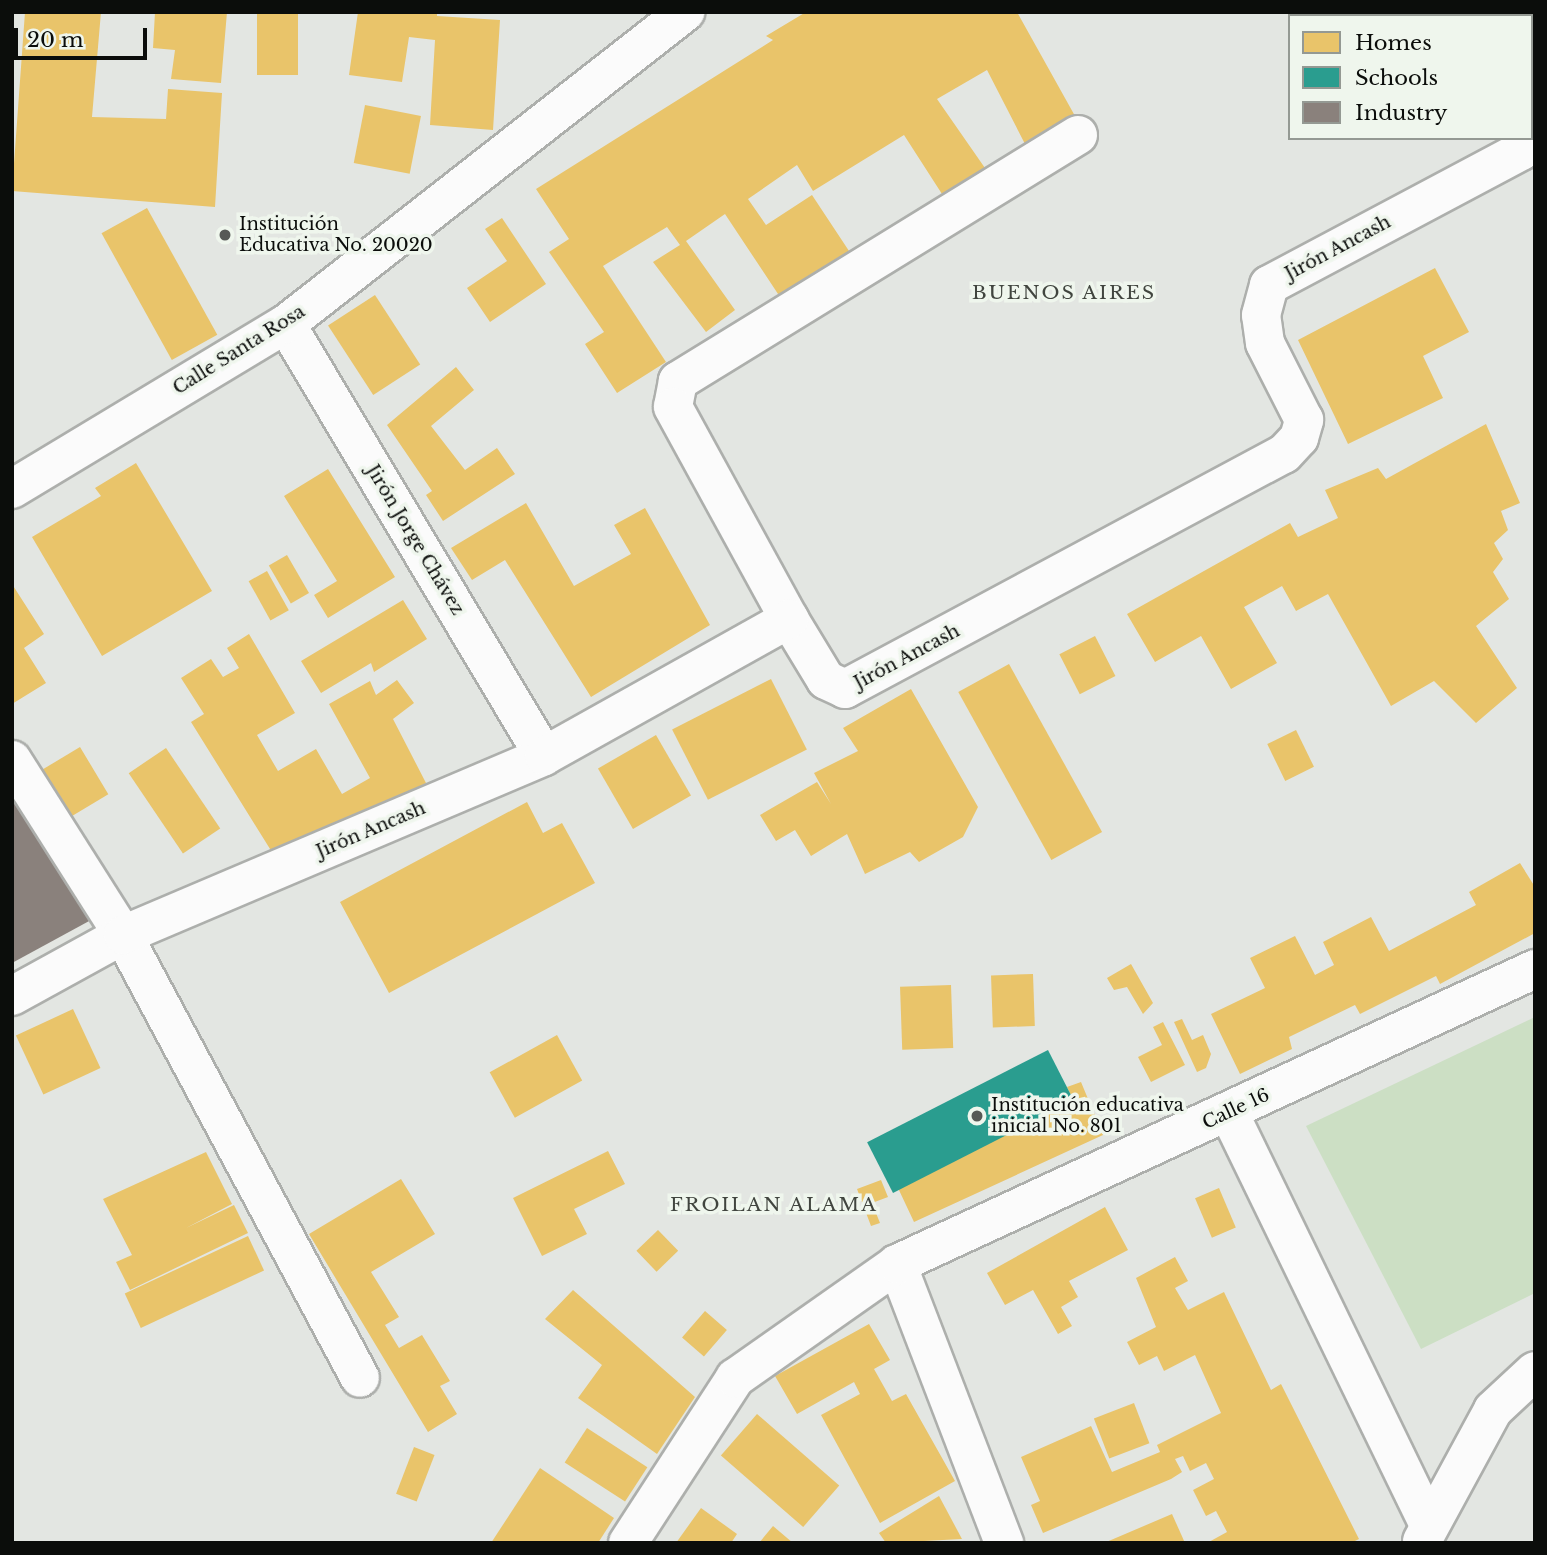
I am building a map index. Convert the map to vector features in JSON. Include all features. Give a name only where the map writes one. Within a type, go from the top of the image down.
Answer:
[{"type":"street","name":"Calle Santa Rosa","points":[[12,489],[286,324],[685,12]]},
{"type":"street","points":[[789,619],[673,407],[678,381],[1078,135]]},
{"type":"street","name":"Jirón Ancash","points":[[12,996],[123,935],[544,756],[789,619],[826,680],[845,689],[1284,454],[1299,438],[1304,420],[1265,343],[1261,316],[1269,285],[1518,140]]},
{"type":"street","name":"Jirón Jorge Chávez","points":[[286,324],[544,756]]},
{"type":"street","points":[[12,760],[123,935],[360,1378]]},
{"type":"street","name":"Calle 16","points":[[628,1543],[735,1378],[897,1264],[1535,969]]},
{"type":"street","points":[[1228,1113],[1425,1533]]},
{"type":"street","points":[[897,1264],[1004,1543]]},
{"type":"street","points":[[1425,1533],[1493,1410],[1535,1371]]},
{"type":"green space","points":[[1535,1017],[1535,1293],[1421,1349],[1306,1126]]},
{"type":"building: Homes","points":[[25,12],[101,12],[92,117],[166,119],[168,89],[222,93],[215,207],[12,191]]},
{"type":"building: Homes","points":[[155,12],[227,12],[221,83],[171,79],[175,50],[153,48]]},
{"type":"building: Homes","points":[[257,12],[298,12],[298,75],[257,75]]},
{"type":"building: Homes","points":[[358,12],[437,12],[437,16],[500,20],[493,130],[430,125],[435,40],[409,37],[402,82],[349,75]]},
{"type":"building: Homes","points":[[806,12],[1017,12],[1075,116],[1025,144],[987,70],[937,99],[994,181],[951,208],[904,135],[813,191],[797,165],[748,199],[766,225],[812,195],[851,254],[782,300],[725,214],[686,241],[735,310],[706,332],[653,262],[680,245],[667,227],[603,266],[666,362],[617,393],[585,344],[604,332],[549,252],[569,239],[536,189],[773,40],[766,36]]},
{"type":"building: Homes","points":[[365,105],[421,116],[410,174],[354,163]]},
{"type":"building: Homes","points":[[147,208],[217,335],[172,360],[102,233]]},
{"type":"building: Homes","points":[[502,218],[546,284],[490,322],[467,288],[507,261],[485,229]]},
{"type":"building: Homes","points":[[1435,268],[1469,332],[1423,356],[1443,398],[1348,444],[1298,340]]},
{"type":"building: Homes","points":[[375,295],[420,365],[373,395],[328,325]]},
{"type":"building: Homes","points":[[456,367],[474,390],[431,426],[465,470],[497,448],[515,474],[443,521],[426,495],[432,491],[387,425]]},
{"type":"building: Homes","points":[[1486,424],[1520,503],[1501,511],[1508,530],[1494,543],[1503,559],[1493,572],[1509,599],[1476,626],[1517,688],[1476,723],[1434,681],[1391,706],[1328,594],[1296,611],[1282,586],[1244,607],[1277,663],[1231,689],[1201,636],[1155,662],[1127,614],[1290,523],[1298,537],[1338,518],[1325,490],[1378,468],[1386,479]]},
{"type":"building: Homes","points":[[136,463],[212,591],[102,656],[32,537],[101,496],[95,488]]},
{"type":"building: Homes","points":[[328,469],[395,577],[328,618],[314,595],[337,581],[284,496]]},
{"type":"building: Homes","points":[[526,503],[574,586],[631,554],[614,525],[645,508],[710,625],[591,697],[505,560],[472,580],[451,548]]},
{"type":"building: Homes","points":[[287,555],[309,593],[291,604],[269,566]]},
{"type":"building: Homes","points":[[267,571],[289,610],[270,621],[249,581]]},
{"type":"building: Homes","points":[[12,584],[44,634],[24,648],[46,683],[12,704]]},
{"type":"building: Homes","points":[[403,600],[427,639],[374,672],[371,663],[321,693],[301,661]]},
{"type":"building: Homes","points":[[249,634],[295,713],[257,735],[278,771],[316,749],[342,794],[370,778],[329,704],[370,681],[376,695],[397,680],[414,703],[393,719],[426,783],[280,865],[191,722],[204,714],[181,678],[211,659],[223,677],[239,668],[227,648]]},
{"type":"building: Homes","points":[[1095,636],[1115,676],[1080,694],[1059,654]]},
{"type":"building: Homes","points":[[1009,664],[1102,832],[1051,860],[958,692]]},
{"type":"building: Homes","points":[[771,679],[807,749],[708,800],[672,729]]},
{"type":"building: Homes","points":[[911,689],[978,807],[963,837],[919,862],[910,852],[865,874],[847,834],[811,856],[795,830],[776,841],[760,815],[817,782],[831,804],[814,773],[858,751],[843,728]]},
{"type":"building: Homes","points":[[1296,730],[1314,767],[1285,781],[1267,744]]},
{"type":"building: Homes","points":[[656,735],[691,796],[633,829],[598,768]]},
{"type":"building: Homes","points":[[80,747],[108,794],[63,821],[35,774]]},
{"type":"building: Homes","points":[[166,748],[220,828],[183,854],[129,773]]},
{"type":"building: Homes","points":[[527,802],[543,833],[562,823],[595,883],[389,993],[340,902]]},
{"type":"building: Homes","points":[[12,821],[46,874],[12,895]]},
{"type":"building: Homes","points":[[1520,863],[1535,887],[1535,933],[1440,984],[1436,976],[1360,1014],[1355,1005],[1289,1037],[1292,1049],[1240,1074],[1211,1014],[1265,988],[1250,958],[1295,936],[1315,975],[1334,965],[1323,942],[1371,917],[1389,951],[1476,905],[1469,892]]},
{"type":"building: Homes","points":[[1131,964],[1153,1003],[1143,1014],[1127,987],[1114,990],[1107,978]]},
{"type":"building: Homes","points":[[1033,974],[1035,1026],[993,1027],[991,975]]},
{"type":"building: Homes","points":[[951,985],[953,1048],[902,1050],[900,987]]},
{"type":"building: Homes","points":[[73,1009],[100,1068],[43,1095],[16,1036]]},
{"type":"building: Homes","points":[[1182,1019],[1192,1040],[1203,1035],[1211,1054],[1206,1068],[1197,1072],[1174,1022]]},
{"type":"building: Homes","points":[[1163,1022],[1185,1065],[1151,1082],[1138,1057],[1162,1045],[1153,1027]]},
{"type":"building: Homes","points":[[557,1035],[582,1080],[515,1118],[490,1072]]},
{"type":"building: Homes","points":[[1081,1082],[1103,1135],[914,1222],[898,1188],[1074,1101],[1067,1087]]},
{"type":"building: Homes","points":[[608,1151],[625,1184],[574,1209],[587,1234],[542,1256],[513,1198]]},
{"type":"building: Homes","points":[[206,1152],[232,1204],[186,1228],[234,1205],[248,1233],[130,1290],[116,1262],[132,1255],[103,1199]]},
{"type":"building: Homes","points":[[401,1179],[435,1234],[371,1272],[399,1317],[385,1325],[399,1348],[422,1335],[450,1381],[440,1386],[457,1414],[428,1432],[309,1234]]},
{"type":"building: Homes","points":[[881,1180],[888,1197],[872,1203],[880,1223],[871,1226],[857,1189]]},
{"type":"building: Homes","points":[[1219,1188],[1236,1228],[1212,1238],[1195,1198]]},
{"type":"building: Homes","points":[[1105,1207],[1128,1250],[1069,1281],[1078,1297],[1061,1307],[1072,1326],[1058,1334],[1033,1290],[1005,1305],[987,1273]]},
{"type":"building: Homes","points":[[658,1230],[678,1251],[657,1272],[636,1251]]},
{"type":"building: Homes","points":[[248,1236],[264,1270],[141,1328],[125,1293]]},
{"type":"building: Homes","points":[[1175,1257],[1188,1281],[1175,1288],[1188,1310],[1224,1292],[1271,1390],[1281,1384],[1359,1539],[1351,1543],[1207,1543],[1227,1532],[1216,1511],[1206,1516],[1193,1490],[1214,1479],[1206,1463],[1190,1471],[1183,1456],[1175,1459],[1182,1472],[1171,1479],[1043,1533],[1031,1505],[1040,1501],[1021,1457],[1091,1426],[1112,1472],[1160,1452],[1157,1445],[1221,1413],[1195,1355],[1164,1371],[1157,1356],[1139,1365],[1127,1342],[1156,1327],[1136,1278]]},
{"type":"building: Homes","points":[[573,1290],[695,1397],[657,1454],[578,1398],[602,1365],[545,1319]]},
{"type":"building: Homes","points":[[705,1311],[727,1330],[704,1356],[682,1337]]},
{"type":"building: Homes","points":[[869,1324],[890,1360],[874,1369],[892,1401],[906,1394],[955,1481],[880,1523],[821,1415],[860,1394],[854,1382],[797,1414],[775,1376]]},
{"type":"building: Homes","points":[[1134,1403],[1149,1443],[1109,1459],[1094,1418]]},
{"type":"building: Homes","points":[[757,1414],[839,1486],[803,1527],[721,1456]]},
{"type":"building: Homes","points":[[587,1428],[647,1467],[625,1502],[565,1462]]},
{"type":"building: Homes","points":[[414,1447],[435,1455],[417,1502],[396,1494]]},
{"type":"building: Homes","points":[[540,1468],[614,1518],[598,1543],[491,1543]]},
{"type":"building: Homes","points":[[939,1496],[962,1539],[886,1543],[879,1533]]},
{"type":"building: Homes","points":[[701,1508],[737,1534],[731,1543],[676,1543]]},
{"type":"building: Homes","points":[[1172,1514],[1185,1543],[1104,1543]]},
{"type":"building: Homes","points":[[773,1526],[793,1543],[759,1543]]},
{"type":"building: Schools","points":[[1048,1050],[1074,1101],[893,1193],[867,1142]]},
{"type":"building: Industry","points":[[12,794],[91,920],[12,963]]},
{"type":"place","name":"Institución Educativa No. 20020","points":[[225,235]]},
{"type":"place","name":"Institución educativa inicial No. 801","points":[[977,1116]]},
{"type":"district","name":"BUENOS AIRES","points":[[1064,293]]},
{"type":"district","name":"FROILAN ALAMA","points":[[774,1205]]}]
